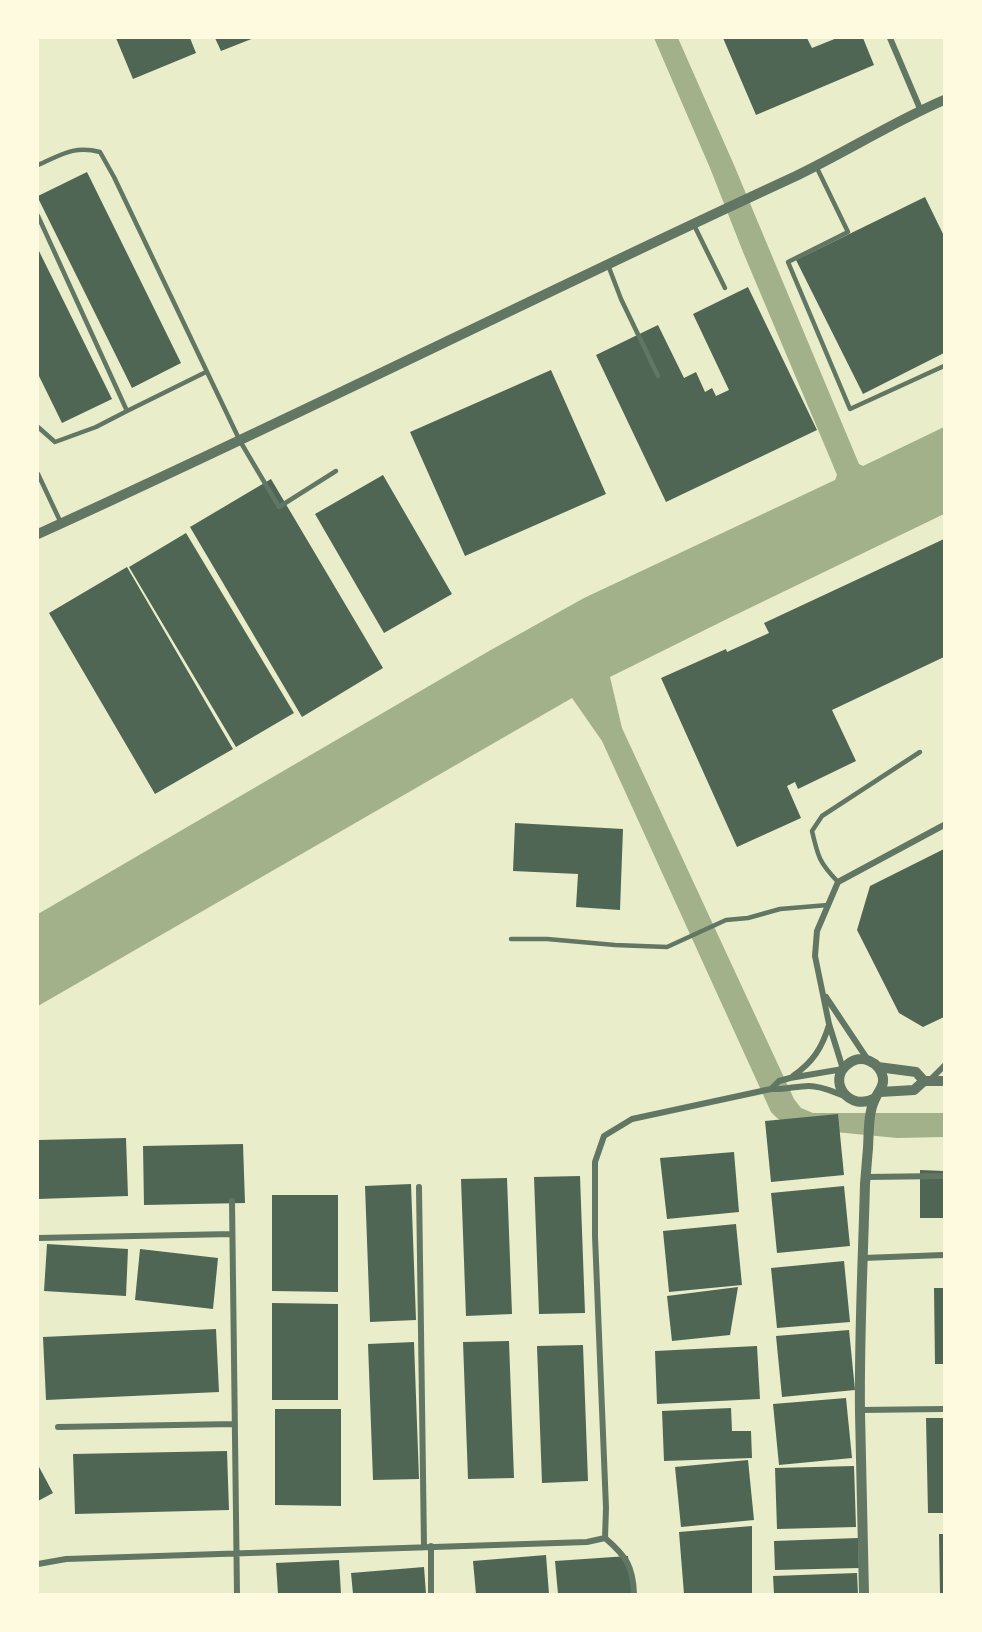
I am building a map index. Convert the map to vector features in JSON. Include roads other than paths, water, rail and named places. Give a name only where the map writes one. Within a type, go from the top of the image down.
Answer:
[{"type":"street","points":[[890,38],[921,111]]},
{"type":"street","points":[[38,534],[240,441],[816,166],[945,100]]},
{"type":"street","points":[[843,1069],[829,1024],[815,956],[817,931],[838,882],[945,825]]},
{"type":"street","points":[[822,991],[883,1076],[883,1083],[877,1095],[869,1124],[865,1177],[860,1410],[864,1594]]},
{"type":"street","points":[[790,1078],[807,1066],[818,1052],[829,1024]]},
{"type":"street","points":[[869,1124],[840,1087],[843,1069],[854,1060],[861,1059],[916,1072],[927,1081],[945,1082]]},
{"type":"street","points":[[605,1538],[606,1508],[595,1236],[595,1162],[604,1136],[632,1119],[771,1089],[822,1087],[851,1099],[869,1101],[877,1095],[914,1090],[945,1066]]},
{"type":"street","points":[[771,1089],[779,1081],[843,1069]]},
{"type":"street","points":[[865,1177],[945,1176]]},
{"type":"street","points":[[419,1187],[431,1594]]},
{"type":"street","points":[[232,1201],[237,1594]]},
{"type":"street","points":[[38,1238],[232,1234]]},
{"type":"street","points":[[863,1258],[945,1255]]},
{"type":"street","points":[[860,1410],[945,1409]]},
{"type":"street","points":[[58,1427],[235,1424]]},
{"type":"street","points":[[38,1564],[66,1559],[587,1542],[605,1538]]},
{"type":"street","points":[[605,1538],[618,1549],[629,1564],[634,1594]]},
{"type":"lane","points":[[38,165],[73,150],[88,149],[100,152],[240,441],[279,507],[336,471]]},
{"type":"lane","points":[[816,166],[848,232],[788,262],[850,409],[945,366]]},
{"type":"lane","points":[[38,216],[127,411]]},
{"type":"lane","points":[[693,224],[725,288]]},
{"type":"lane","points":[[608,265],[621,299],[658,376]]},
{"type":"lane","points":[[38,427],[55,442],[96,427],[206,372]]},
{"type":"lane","points":[[38,474],[61,523]]},
{"type":"lane","points":[[838,882],[823,866],[817,855],[812,831],[822,816],[920,752]]},
{"type":"lane","points":[[511,939],[547,939],[667,947],[726,920],[748,918],[780,909],[828,905]]}]
